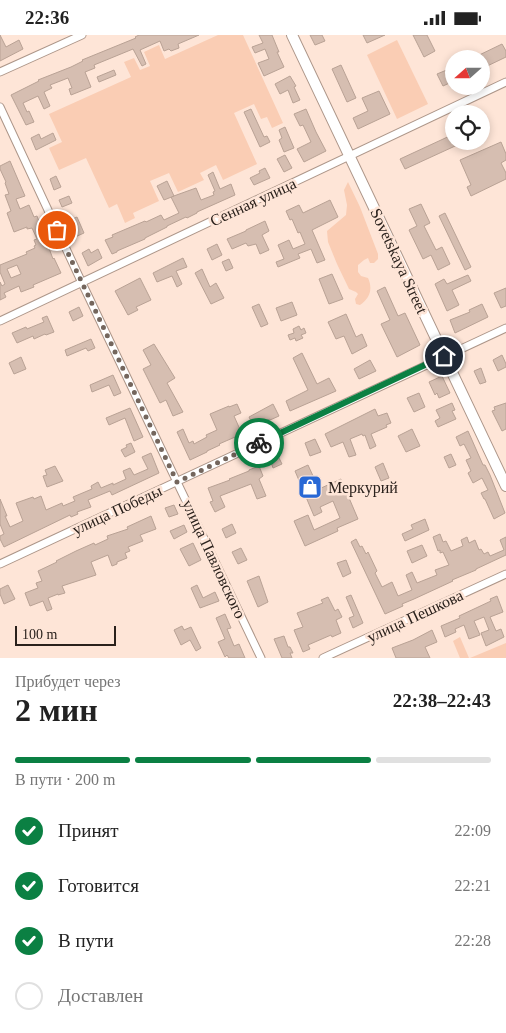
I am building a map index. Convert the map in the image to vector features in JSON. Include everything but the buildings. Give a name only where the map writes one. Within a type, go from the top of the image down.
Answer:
[{"type":"street","points":[[0,72],[82,35]]},
{"type":"street","name":"Sovetskaya Street","points":[[292,35],[506,486]]},
{"type":"street","name":"Сенная улица","points":[[0,321],[506,82]]},
{"type":"street","name":"улица Павловского","points":[[0,107],[261,658]]},
{"type":"street","name":"улица Победы","points":[[0,564],[506,328]]},
{"type":"street","name":"улица Пешкова","points":[[323,658],[506,574]]},
{"type":"shaded area","points":[[218,35],[243,35],[283,123],[272,128],[267,117],[261,119],[254,104],[234,113],[257,164],[223,180],[216,165],[200,173],[204,180],[178,192],[169,173],[150,181],[159,201],[133,213],[135,218],[125,223],[117,204],[109,208],[86,158],[59,170],[49,148],[62,142],[49,114],[131,77],[124,62],[134,58],[140,70],[150,66],[144,52],[159,45],[165,59]]},
{"type":"shaded area","points":[[397,40],[428,104],[397,119],[367,55]]},
{"type":"shaded area","points":[[348,182],[378,254],[378,259],[374,263],[370,263],[368,258],[358,265],[358,272],[361,276],[368,278],[370,286],[368,296],[360,305],[356,304],[355,299],[358,294],[349,289],[328,242],[327,231],[346,215],[347,205],[344,190]]},
{"type":"shaded area","points":[[460,637],[469,658],[460,658],[453,641]]},
{"type":"shaded area","points":[[506,643],[506,658],[470,658]]},
{"type":"way so far","points":[[57,230],[177,482],[259,443]]},
{"type":"place","name":"Меркурий","points":[[310,487]]},
{"type":"route","points":[[259,443],[444,356]]}]
